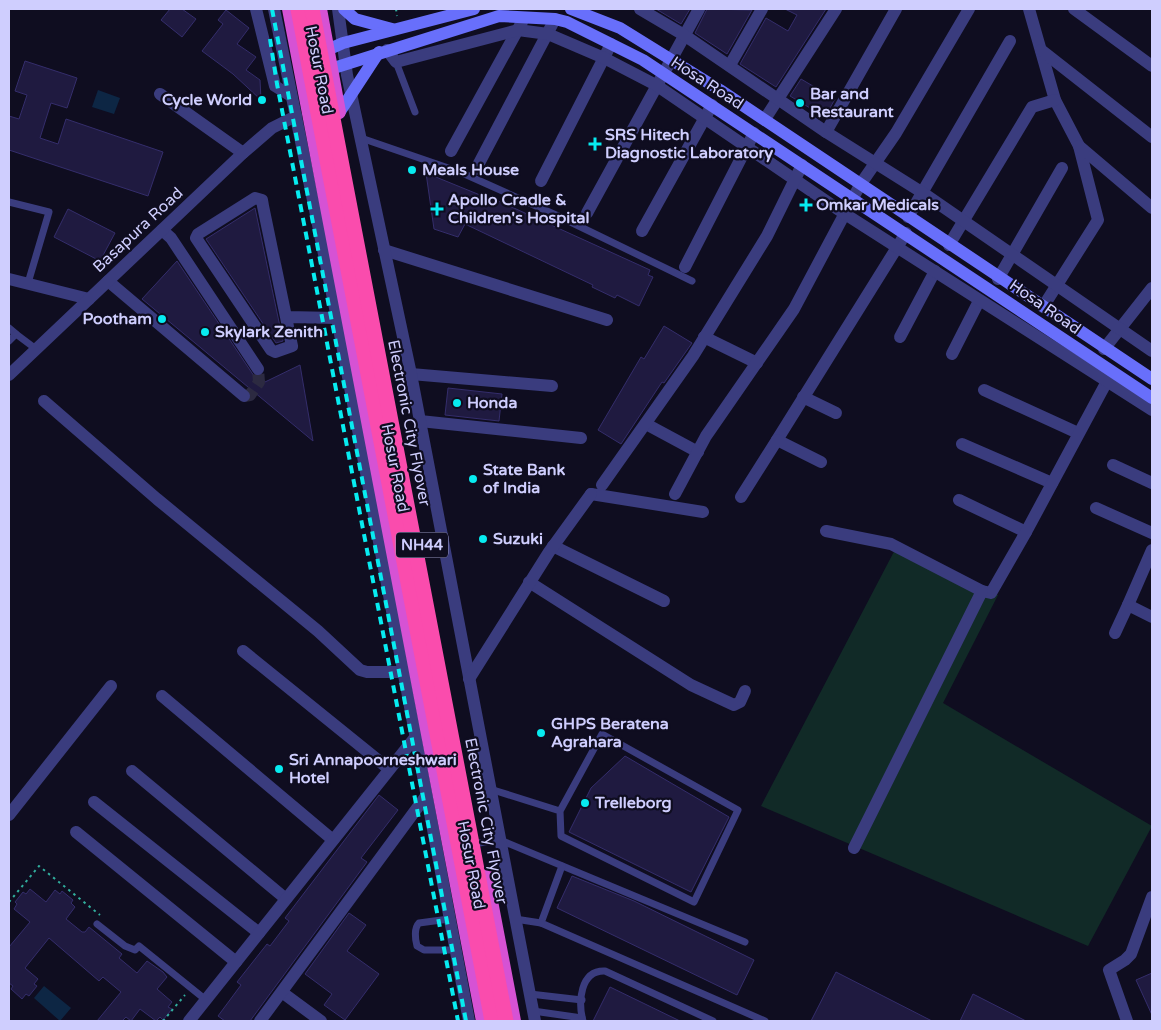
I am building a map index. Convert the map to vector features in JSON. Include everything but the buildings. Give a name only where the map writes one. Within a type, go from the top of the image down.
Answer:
[{"type":"highway","name":"Hosur Road","points":[[289,9],[483,1021]]},
{"type":"highway","name":"Electronic City Flyover","points":[[298,9],[492,1021]]},
{"type":"highway","name":"Electronic City Flyover","points":[[312,9],[506,1021]]},
{"type":"highway","name":"Hosur Road","points":[[320,9],[514,1021]]},
{"type":"main road","points":[[344,9],[355,19],[394,30]]},
{"type":"main road","points":[[299,62],[343,43],[460,11],[474,9]]},
{"type":"main road","name":"Hosa Road","points":[[571,9],[620,28],[765,119],[860,185],[1152,380]]},
{"type":"main road","name":"Hosa Road","points":[[303,80],[346,63],[499,16],[555,20],[578,27],[662,72],[906,233],[1109,377],[1152,398]]},
{"type":"main road","points":[[340,113],[351,93],[383,51]]},
{"type":"street","points":[[256,9],[275,86],[291,96]]},
{"type":"street","points":[[274,9],[337,318],[414,737],[469,1021]]},
{"type":"street","name":"Hosur Road","points":[[338,9],[351,93],[411,374],[534,1016]]},
{"type":"street","points":[[640,9],[684,35],[826,132],[923,193],[1152,351]]},
{"type":"street","points":[[587,213],[662,72],[699,9]]},
{"type":"street","points":[[730,65],[762,9]]},
{"type":"street","points":[[765,119],[836,9]]},
{"type":"street","points":[[826,132],[896,9]]},
{"type":"street","points":[[675,494],[698,452],[794,309],[860,185],[896,133],[969,9]]},
{"type":"street","points":[[1029,9],[1055,100],[1079,146],[1098,220],[1043,307]]},
{"type":"street","points":[[1074,9],[1152,66]]},
{"type":"street","points":[[451,151],[525,18]]},
{"type":"street","points":[[476,170],[555,20]]},
{"type":"street","points":[[383,51],[396,62],[518,30],[548,34],[604,58],[656,85],[845,214],[898,246],[979,300],[1109,377],[1152,410]]},
{"type":"street","points":[[908,217],[1010,41]]},
{"type":"street","points":[[541,181],[611,44]]},
{"type":"street","points":[[1040,50],[1152,137]]},
{"type":"street","points":[[160,94],[243,153]]},
{"type":"street","points":[[949,245],[964,223],[1032,107],[1055,100]]},
{"type":"street","points":[[642,231],[712,105]]},
{"type":"street","name":"Basapura Road","points":[[9,375],[243,153],[272,128],[296,116]]},
{"type":"street","points":[[685,267],[754,133]]},
{"type":"street","points":[[1079,146],[1152,208]]},
{"type":"street","points":[[602,485],[646,424],[704,337],[767,236],[802,165]]},
{"type":"street","points":[[998,278],[1062,168]]},
{"type":"street","points":[[255,198],[262,200],[286,318],[292,346],[275,352],[265,342],[196,238],[198,234],[255,198]]},
{"type":"street","points":[[162,230],[171,238],[258,369]]},
{"type":"street","points":[[741,497],[906,233]]},
{"type":"street","points":[[384,250],[607,320]]},
{"type":"street","points":[[900,337],[934,271]]},
{"type":"street","points":[[9,279],[89,299]]},
{"type":"street","points":[[108,281],[244,396]]},
{"type":"street","points":[[1104,349],[1152,288]]},
{"type":"street","points":[[952,354],[979,300]]},
{"type":"street","points":[[286,318],[337,318]]},
{"type":"street","points":[[704,337],[757,363]]},
{"type":"street","points":[[411,374],[552,386]]},
{"type":"street","points":[[826,532],[891,544],[982,591],[990,593],[1026,532],[1109,377]]},
{"type":"street","points":[[984,390],[1078,433]]},
{"type":"street","points":[[803,397],[836,413]]},
{"type":"street","points":[[44,401],[157,498],[318,630],[360,670],[367,672],[402,672]]},
{"type":"street","points":[[420,421],[581,438]]},
{"type":"street","points":[[646,424],[698,452]]},
{"type":"street","points":[[777,440],[821,462]]},
{"type":"street","points":[[962,444],[1052,483]]},
{"type":"street","points":[[1113,465],[1152,483]]},
{"type":"street","points":[[469,678],[529,582],[591,494],[703,512]]},
{"type":"street","points":[[958,500],[1026,532]]},
{"type":"street","points":[[1096,508],[1152,533]]},
{"type":"street","points":[[553,546],[664,601]]},
{"type":"street","points":[[1115,633],[1151,557]]},
{"type":"street","points":[[529,582],[692,685],[734,705],[740,702],[745,691]]},
{"type":"street","points":[[854,848],[982,591]]},
{"type":"street","points":[[1128,605],[1152,617]]},
{"type":"street","points":[[243,651],[389,769]]},
{"type":"street","points":[[10,812],[111,686]]},
{"type":"street","points":[[162,696],[333,840]]},
{"type":"street","points":[[189,1021],[414,737],[426,725]]},
{"type":"street","points":[[132,771],[286,899]]},
{"type":"street","points":[[260,1021],[283,993],[426,796]]},
{"type":"street","points":[[94,802],[259,933]]},
{"type":"street","points":[[76,832],[236,962]]},
{"type":"street","points":[[1127,1021],[1109,970],[1131,954],[1152,897]]},
{"type":"street","points":[[283,993],[321,1021]]},
{"type":"lane","points":[[396,62],[415,112]]},
{"type":"lane","points":[[361,138],[460,172],[556,215],[692,281]]},
{"type":"lane","points":[[9,202],[49,212],[28,283]]},
{"type":"lane","points":[[9,328],[36,348]]},
{"type":"lane","points":[[9,341],[16,334]]},
{"type":"lane","points":[[602,734],[738,810],[694,902],[561,836],[560,811],[602,734]]},
{"type":"lane","points":[[490,789],[560,811]]},
{"type":"lane","points":[[479,843],[500,840],[745,942]]},
{"type":"lane","points":[[541,922],[562,866]]},
{"type":"lane","points":[[449,919],[419,923],[416,928],[416,942],[417,946],[424,950],[455,950]]},
{"type":"lane","points":[[516,919],[541,922],[765,1021]]},
{"type":"lane","points":[[97,924],[125,946],[135,950],[139,946],[206,1000]]},
{"type":"lane","points":[[534,1016],[582,1020],[582,1000],[588,975],[595,971],[605,971],[713,1021]]},
{"type":"lane","points":[[530,994],[582,1000]]},
{"type":"path","points":[[9,902],[39,866],[100,915]]},
{"type":"path","points":[[164,1021],[191,987]]},
{"type":"green space","points":[[899,542],[998,595],[943,703],[1152,826],[1088,946],[761,806]]},
{"type":"water","points":[[98,90],[120,98],[114,114],[92,107]]},
{"type":"water","points":[[44,986],[71,1008],[60,1021],[34,998]]},
{"type":"tunnel","points":[[244,396],[250,395],[259,382],[258,369]]},
{"type":"railway","points":[[272,9],[466,1021]]},
{"type":"railway","points":[[270,39],[277,84],[458,1021]]},
{"type":"place","name":"Cycle World","points":[[262,100]]},
{"type":"place","name":"Bar and Restaurant","points":[[800,103]]},
{"type":"place","name":"SRS Hitech Diagnostic Laboratory","points":[[595,144]]},
{"type":"place","name":"Meals House","points":[[412,170]]},
{"type":"place","name":"Omkar Medicals","points":[[806,205]]},
{"type":"place","name":"Apollo Cradle & Children's Hospital","points":[[437,209]]},
{"type":"place","name":"Pootham","points":[[162,319]]},
{"type":"place","name":"Skylark Zenith","points":[[205,332]]},
{"type":"place","name":"Honda","points":[[457,403]]},
{"type":"place","name":"State Bank of India","points":[[473,479]]},
{"type":"place","name":"Suzuki","points":[[483,539]]},
{"type":"place","name":"GHPS Beratena Agrahara","points":[[541,733]]},
{"type":"place","name":"Sri Annapoorneshwari Hotel","points":[[279,769]]},
{"type":"place","name":"Trelleborg","points":[[585,803]]}]
